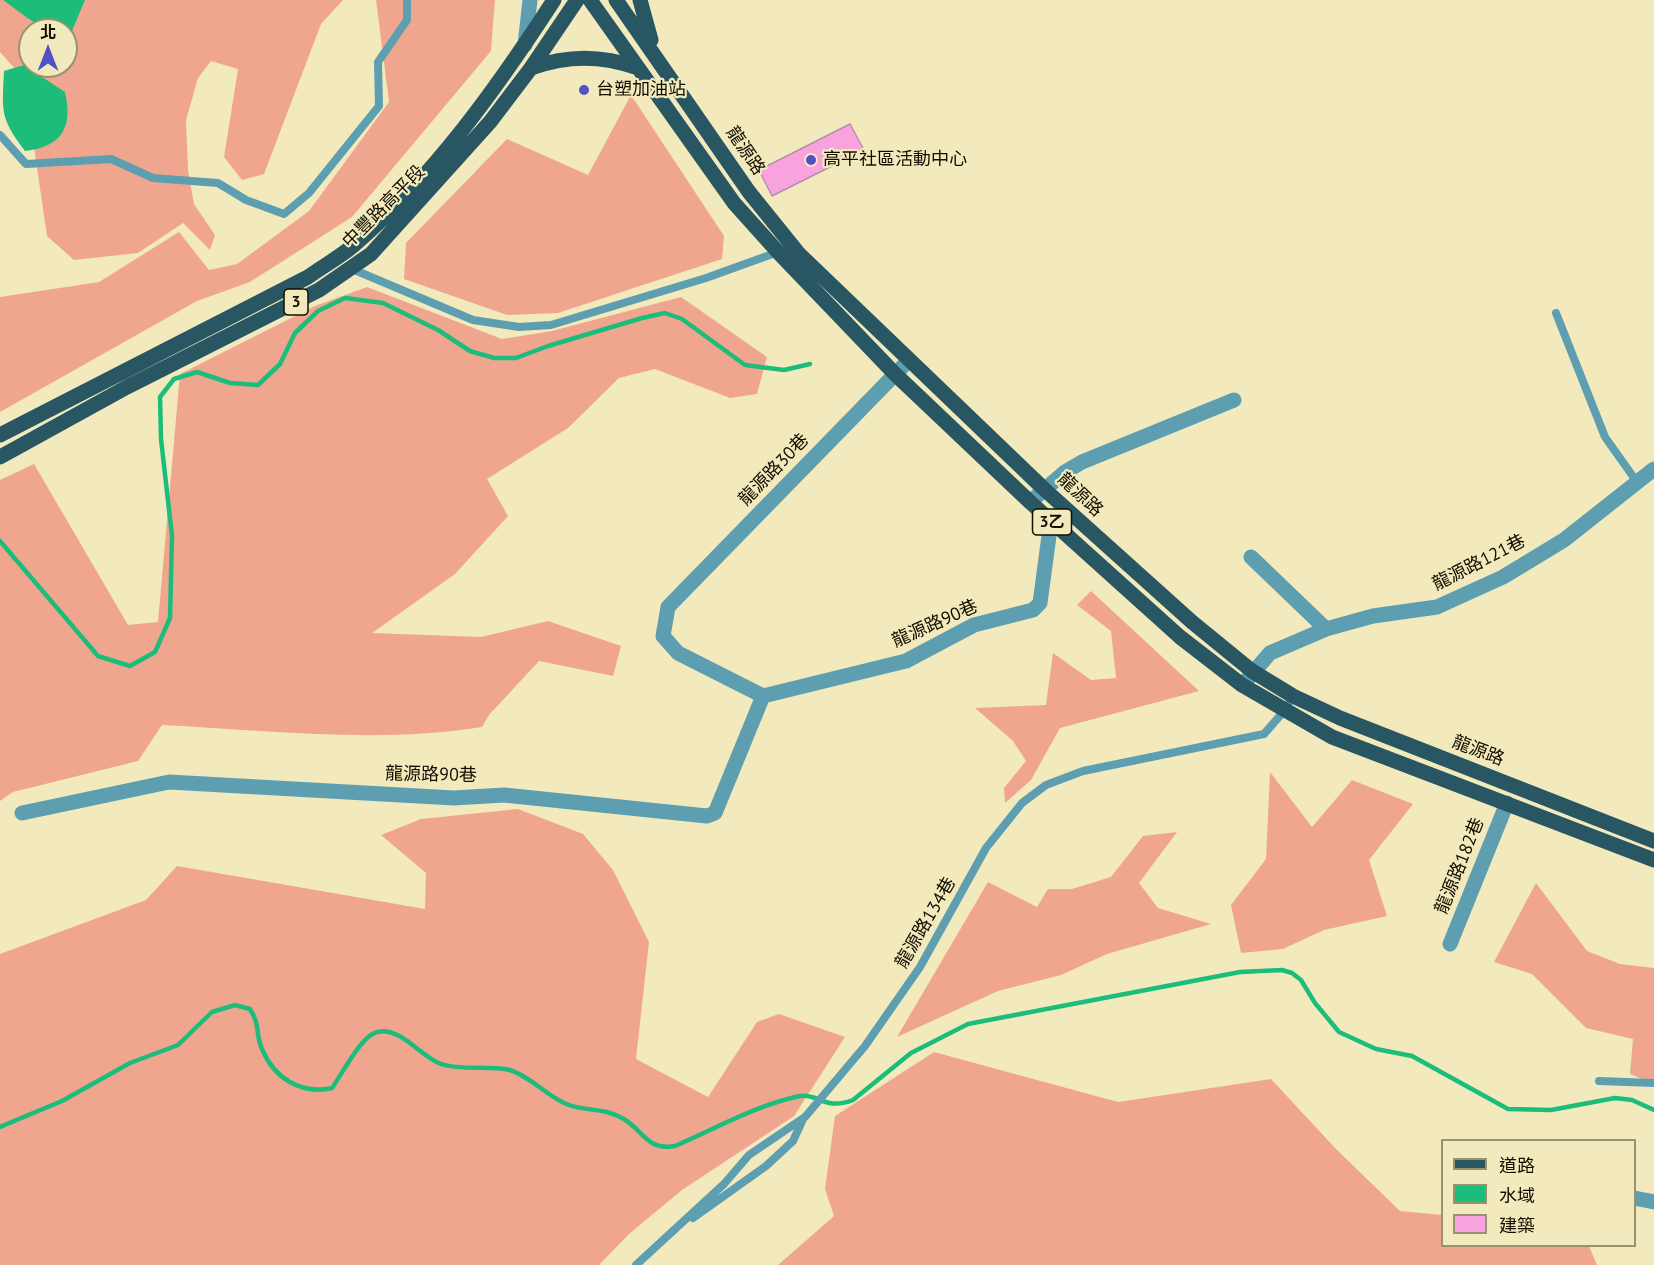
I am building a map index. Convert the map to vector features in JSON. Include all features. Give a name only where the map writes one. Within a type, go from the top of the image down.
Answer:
[{"type":"main road","name":"中豐路高平段","points":[[0,435],[308,277],[353,245],[404,195],[481,110],[554,0]]},
{"type":"main road","name":"中豐路高平段","points":[[0,457],[90,407],[319,290],[371,254],[490,122],[531,68],[577,0]]},
{"type":"main road","name":"3乙","points":[[590,0],[734,203],[778,252],[895,374],[1030,502],[1180,637],[1242,685],[1332,737],[1654,860]]},
{"type":"main road","name":"龍源路","points":[[616,0],[773,224],[798,254],[908,361],[1145,582],[1252,671],[1293,696],[1340,718],[1654,841]]},
{"type":"main road","points":[[640,0],[657,57]]},
{"type":"main road","points":[[531,68],[552,60],[579,57],[610,60],[638,69]]},
{"type":"main road","points":[[87,392],[90,407]]},
{"type":"street","points":[[525,45],[530,0]]},
{"type":"street","name":"龍源路30巷","points":[[763,696],[678,653],[663,636],[668,607],[908,361]]},
{"type":"street","points":[[1030,502],[1065,472],[1082,462],[1234,400]]},
{"type":"street","name":"龍源路121巷","points":[[1242,685],[1270,653],[1326,629],[1373,616],[1437,607],[1503,577],[1564,540],[1654,469]]},
{"type":"street","name":"龍源路90巷","points":[[21,813],[169,782],[454,798],[504,795],[707,816],[715,813],[763,696],[906,661],[974,625],[1033,610],[1040,603],[1051,521]]},
{"type":"street","points":[[1251,557],[1326,629]]},
{"type":"street","name":"龍源路182巷","points":[[1450,944],[1507,803]]},
{"type":"street","points":[[1636,1198],[1654,1202]]},
{"type":"lane","points":[[0,135],[26,164],[111,159],[153,178],[218,183],[246,200],[284,214],[309,193],[379,106],[378,62],[407,20],[407,0]]},
{"type":"lane","points":[[350,268],[472,320],[519,327],[551,325],[778,252]]},
{"type":"lane","points":[[1556,312],[1605,437],[1638,483]]},
{"type":"lane","name":"龍源路134巷","points":[[636,1265],[724,1184],[749,1155],[807,1114],[865,1046],[920,967],[986,848],[1022,803],[1046,784],[1083,771],[1264,734],[1285,710],[1293,696]]},
{"type":"lane","points":[[1599,1081],[1654,1083]]},
{"type":"lane","points":[[668,1236],[766,1166],[793,1141],[807,1114]]},
{"type":"shaded area","points":[[0,0],[343,0],[321,24],[264,174],[242,180],[224,157],[238,69],[211,61],[198,78],[186,120],[188,170],[194,204],[215,235],[210,250],[183,223],[138,253],[74,260],[47,236],[23,78],[78,78],[78,18],[18,18],[18,72],[0,52]]},
{"type":"shaded area","points":[[376,0],[495,0],[491,51],[352,217],[250,282],[197,301],[0,412],[0,297],[99,282],[179,232],[209,270],[237,264],[309,211],[389,102]]},
{"type":"shaded area","points":[[631,95],[724,236],[722,259],[558,313],[507,315],[404,279],[406,243],[507,139],[588,175]]},
{"type":"shaded area","points":[[367,287],[502,339],[552,331],[681,297],[767,357],[757,394],[730,398],[655,369],[619,378],[568,428],[487,479],[508,516],[455,574],[372,633],[481,637],[548,621],[621,646],[613,676],[539,661],[489,715],[482,727],[443,732],[403,735],[322,734],[162,725],[138,761],[13,792],[0,801],[0,480],[34,464],[128,625],[158,622],[180,374],[315,306]]},
{"type":"shaded area","points":[[1091,591],[1199,691],[1060,728],[1031,780],[1005,803],[1004,788],[1026,761],[1013,741],[975,708],[1046,705],[1053,653],[1091,680],[1116,678],[1111,631],[1077,605]]},
{"type":"shaded area","points":[[1270,772],[1312,827],[1352,780],[1413,804],[1369,860],[1387,916],[1324,930],[1283,949],[1241,953],[1231,905],[1266,859]]},
{"type":"shaded area","points":[[518,809],[583,834],[613,870],[649,942],[636,1059],[708,1097],[757,1022],[779,1014],[845,1037],[794,1116],[682,1190],[629,1234],[599,1265],[0,1265],[0,954],[146,900],[177,866],[425,909],[426,873],[381,835],[421,819]]},
{"type":"shaded area","points":[[1177,832],[1139,883],[1158,908],[1211,924],[1107,954],[1061,975],[998,991],[897,1037],[988,882],[1037,907],[1048,889],[1072,889],[1111,877],[1143,836]]},
{"type":"shaded area","points":[[1536,883],[1587,951],[1620,964],[1654,968],[1654,1084],[1630,1074],[1633,1039],[1586,1028],[1532,974],[1494,962]]},
{"type":"shaded area","points":[[934,1052],[1118,1102],[1271,1079],[1336,1149],[1400,1211],[1441,1215],[1441,1247],[1589,1247],[1597,1265],[778,1265],[834,1216],[825,1189],[835,1116]]},
{"type":"water","points":[[3,0],[85,0],[77,18],[28,18]]},
{"type":"water","points":[[18,67],[18,78],[44,78],[65,92],[66,125],[56,140],[38,149],[25,151],[11,130],[4,114],[4,71]]},
{"type":"building","name":"高平社區活動中心","points":[[850,124],[864,150],[772,196],[759,170]]},
{"type":"waterway","points":[[0,541],[98,656],[130,666],[155,652],[170,618],[172,536],[161,439],[160,397],[174,379],[197,372],[230,383],[258,385],[280,364],[295,333],[318,311],[345,298],[383,303],[438,330],[470,351],[494,358],[516,358],[548,346],[665,313],[682,319],[745,365],[784,370],[810,364]]},
{"type":"waterway","points":[[0,1127],[62,1101],[130,1063],[178,1045],[212,1012],[235,1005],[250,1009],[256,1021],[260,1043],[267,1059],[281,1076],[299,1086],[321,1090],[332,1088],[365,1040],[377,1032],[386,1031],[394,1033],[441,1064],[510,1070],[569,1105],[602,1111],[622,1118],[651,1143],[665,1147],[675,1146],[752,1111],[784,1100],[800,1096],[835,1104],[853,1100],[911,1053],[968,1024],[1240,972],[1282,970],[1292,973],[1301,980],[1315,1003],[1339,1032],[1376,1049],[1412,1056],[1508,1109],[1551,1110],[1615,1098],[1632,1100],[1654,1110]]},
{"type":"place","name":"台塑加油站","points":[[584,90]]},
{"type":"place","name":"高平社區活動中心","points":[[811,160]]}]
